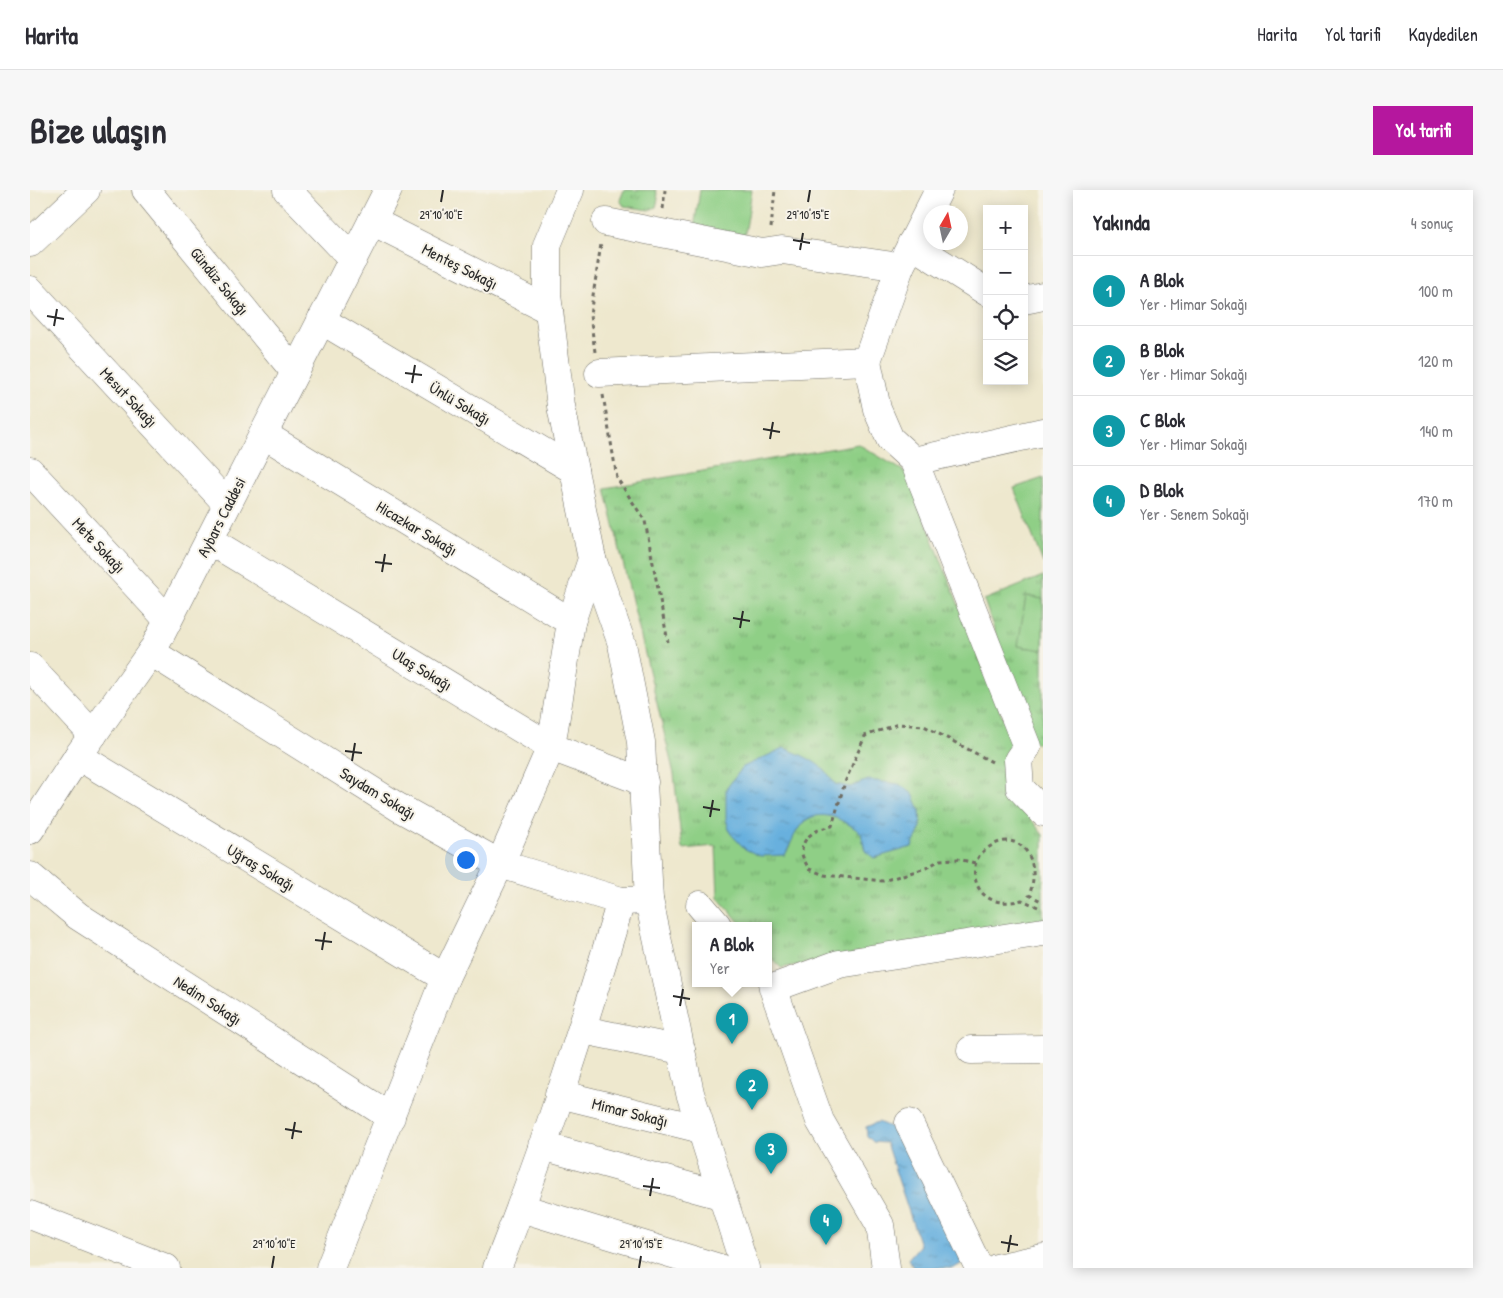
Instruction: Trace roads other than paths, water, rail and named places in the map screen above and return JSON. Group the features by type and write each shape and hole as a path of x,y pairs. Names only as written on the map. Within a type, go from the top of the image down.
{"street":[{"path":"30,243 86,190"},
{"name":"Gündüz Sokağı","path":"146,190 295,372"},
{"path":"287,190 353,259"},
{"name":"Aybars Caddesi","path":"30,830 85,745 150,652 168,620 388,190"},
{"path":"570,190 547,245 549,310 561,406 592,559 622,644 641,742 649,900 680,1050 720,1195 745,1268"},
{"path":"939,190 906,256 867,361 877,408 890,439 914,461 1035,749 1018,760 1018,775 1020,788 1043,812"},
{"name":"Menteş Sokağı","path":"372,221 549,310"},
{"path":"606,222 762,253 772,250 906,256 983,290"},
{"name":"Mesut Sokağı","path":"30,290 227,504"},
{"path":"1028,301 1043,296"},
{"name":"Ünlü Sokağı","path":"321,320 574,470"},
{"path":"599,373 867,361"},
{"path":"914,461 1043,432"},
{"name":"Hicazkar Sokağı","path":"263,434 572,622"},
{"name":"Mete Sokağı","path":"30,471 168,620"},
{"name":"Ulaş Sokağı","path":"209,540 552,747 644,782"},
{"path":"330,1268 445,978 500,864 552,747 572,622 592,559"},
{"name":"Saydam Sokağı","path":"150,652 398,807 500,864 621,901 649,900"},
{"name":"Uğraş Sokağı","path":"30,667 85,745 445,978"},
{"name":"Nedim Sokağı","path":"30,876 78,916 391,1117"},
{"path":"497,1268 521,1208 559,1094 583,1030 621,901"},
{"path":"700,905 714,922"},
{"path":"772,985 839,964 1043,932"},
{"path":"772,987 820,1121 880,1225 886,1268"},
{"path":"583,1030 680,1050"},
{"path":"971,1050 1043,1049"},
{"name":"Mimar Sokağı","path":"559,1094 701,1129"},
{"path":"909,1123 979,1268"},
{"path":"542,1146 720,1195"},
{"path":"521,1208 719,1268"},
{"path":"30,1215 166,1268"},
{"path":"997,1268 1043,1258"}],"water":[{"path":"784,748 820,766 835,784 850,787 868,780 899,784 913,794 920,810 921,827 912,847 874,858 865,851 861,833 843,821 822,815 808,819 800,826 785,855 760,856 745,849 730,833 726,819 726,789 743,767"},
{"path":"878,1122 890,1127 897,1125 964,1262 954,1268 914,1268 908,1259 920,1245 886,1143 873,1142 867,1136 866,1127"}],"place":[{"name":"A Blok","path":"732,1044"},
{"name":"B Blok","path":"752,1110"},
{"name":"C Blok","path":"771,1174"},
{"name":"D Blok","path":"826,1245"}]}
